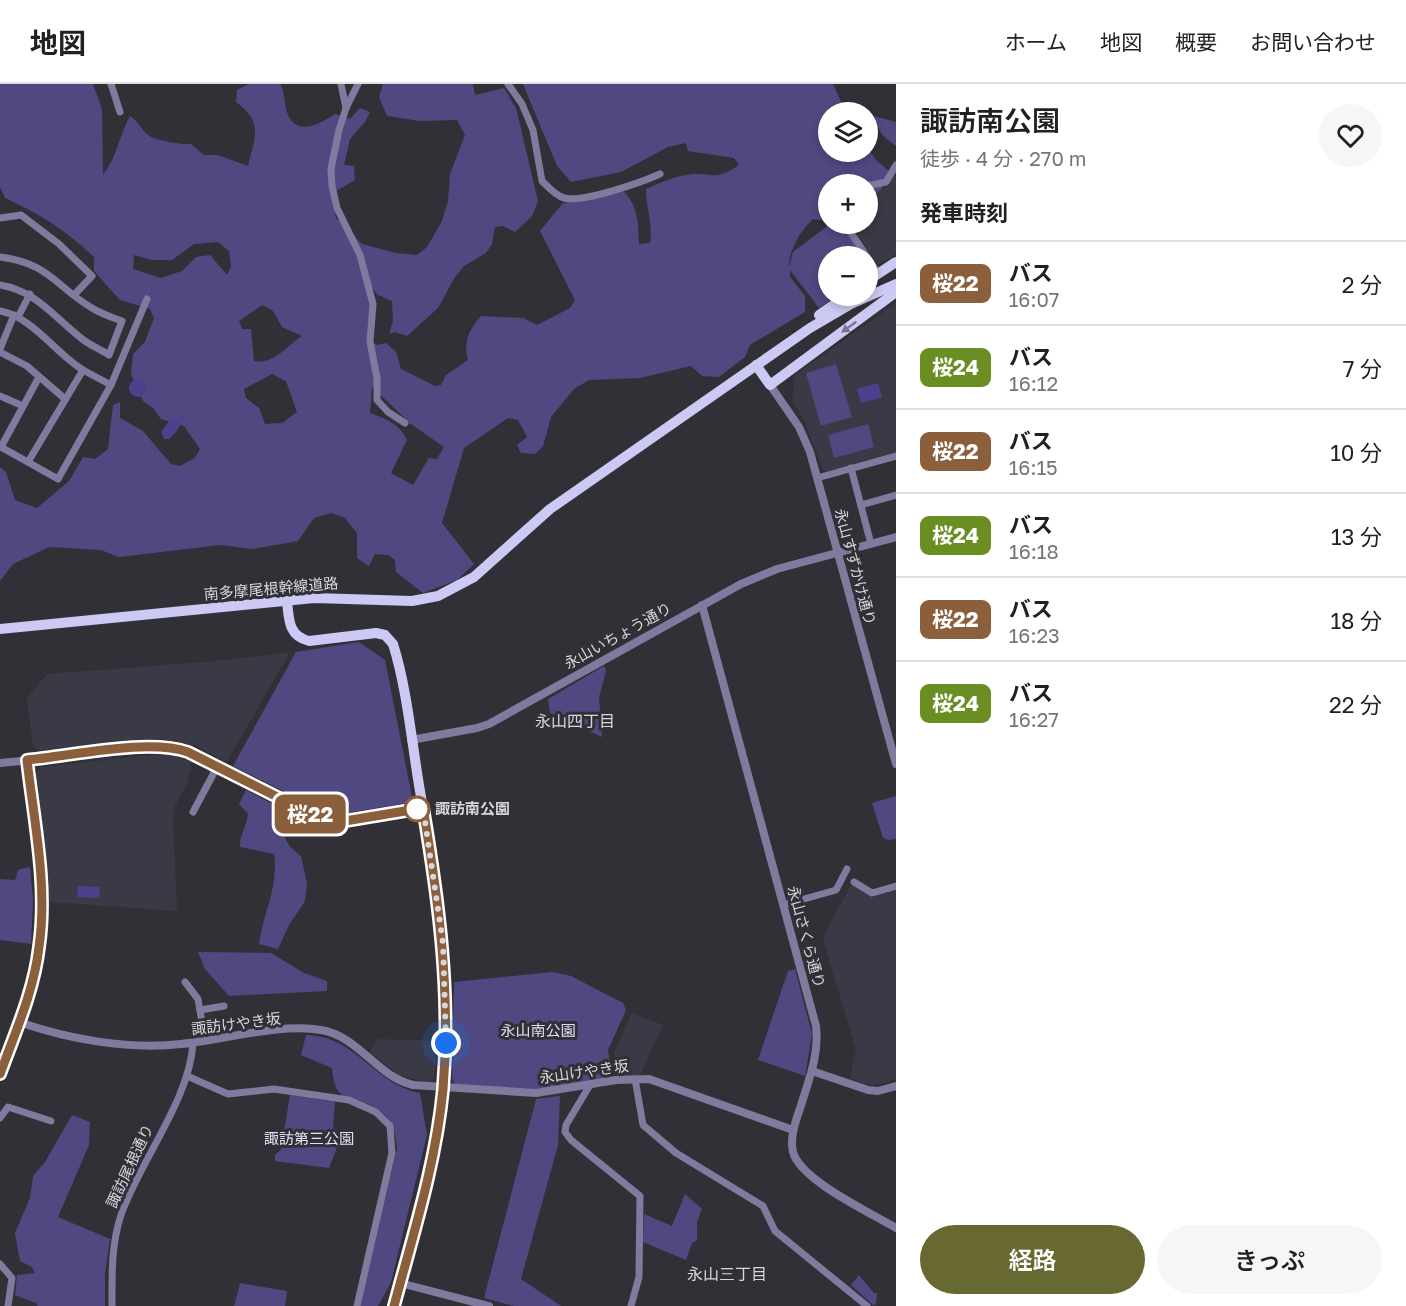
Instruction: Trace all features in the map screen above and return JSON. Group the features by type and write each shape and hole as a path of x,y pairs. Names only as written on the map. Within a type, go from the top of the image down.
{"main road":[{"path":"878,273 896,262"},
{"name":"南多摩尾根幹線道路","path":"0,629 287,601 337,598 412,601 438,596 480,573 544,514 756,365 832,314 896,284"},
{"path":"756,365 770,384 896,292"},
{"name":"南多摩尾根幹線道路","path":"756,365 762,357 832,306"},
{"path":"287,601 290,625 297,637 302,639 309,641 376,633 389,638 396,651 423,808 443,943 446,999 443,1089 432,1157 394,1306"}],"street":[{"path":"111,84 120,112"},
{"path":"341,84 346,108"},
{"path":"358,84 346,108 331,169 334,196 343,222 356,244 374,304 370,342 377,378 377,400 387,412 405,423"},
{"path":"508,84 522,104 533,130 542,181 563,198 577,199 627,187 660,174"},
{"path":"878,184 886,182 896,165"},
{"path":"0,218 21,215 59,244 92,276 74,295"},
{"path":"0,257 25,262 41,269 93,309 136,327"},
{"path":"0,285 30,294 82,339 109,355 122,321"},
{"path":"30,294 16,316 0,351 20,361 65,399"},
{"path":"39,377 23,406 4,433 1,447 58,479 111,385 147,299"},
{"path":"0,311 27,322 62,356 111,385"},
{"path":"28,462 83,369"},
{"name":"永山すずかけ通り","path":"770,384 799,427 810,452 896,764"},
{"path":"0,396 23,406"},
{"path":"817,478 896,456"},
{"path":"851,468 871,544"},
{"path":"861,505 896,495"},
{"name":"永山いちょう通り","path":"411,740 485,725 754,578 896,537"},
{"name":"永山さくら通り","path":"702,605 816,1026 817,1052 793,1130 793,1151 802,1169 896,1228"},
{"path":"0,763 159,746 181,750 321,819 345,821 423,808"},
{"path":"0,1074 37,962 42,915 27,760"},
{"path":"193,812 218,767"},
{"path":"783,905 836,891 847,869"},
{"path":"854,882 872,892 896,886"},
{"path":"186,982 198,999 205,1040"},
{"path":"200,1010 224,1006"},
{"name":"諏訪けやき坂","path":"19,1022 66,1036 159,1046 257,1033 323,1030 354,1044 398,1080 413,1085 443,1089"},
{"name":"諏訪尾根通り","path":"112,1306 113,1254 121,1216 187,1076 193,1043"},
{"path":"812,1071 868,1090 878,1091 896,1086"},
{"path":"187,1076 228,1094 289,1090 349,1100 382,1116 392,1130 392,1152 357,1306"},
{"path":"635,1078 643,1125 676,1153 763,1206 775,1230 867,1306"},
{"name":"永山けやき坂","path":"443,1089 536,1093 635,1078 658,1082 793,1130"},
{"path":"590,1085 566,1125 565,1132 571,1140 640,1196 639,1277 632,1306"},
{"path":"0,1118 8,1107 51,1121"},
{"path":"0,1264 10,1275 13,1284 8,1306"},
{"path":"0,1277 10,1275"},
{"path":"400,1283 489,1306"}],"shaded area":[{"path":"896,173 896,254 878,265 878,246 865,246 857,234 878,234 878,188 884,189"},
{"path":"896,303 896,453 827,472 823,470 805,422 792,400 795,375"},
{"path":"138,379 144,382 147,388 144,394 138,397 132,394 129,388 132,382"},
{"path":"878,383 882,397 861,403 857,389"},
{"path":"185,415 177,431 169,439 164,439 161,432 170,420"},
{"path":"290,652 227,762 196,746 161,739 39,751 33,746 27,698 47,674 216,661"},
{"path":"158,754 172,755 192,762 187,778 189,780 174,808 177,911 49,902 36,773 41,767"},
{"path":"852,884 872,896 896,889 896,1079 878,1085 864,1084 850,1078 856,1050 824,943 825,932"},
{"path":"78,886 100,887 99,898 77,897"},
{"path":"632,1013 663,1025 640,1075 618,1077 614,1053"},
{"path":"378,1039 437,1041 434,1079 429,1083 399,1075 369,1052"}],"green space":[{"path":"0,84 93,84 102,109 103,175 112,161 130,116 151,137 168,142 191,144 204,155 218,155 248,166 254,139 254,124 251,117 236,102 237,90 249,84 280,84 291,120 302,127 315,125 335,114 350,119 360,108 370,112 365,122 350,139 344,165 354,166 355,180 331,194 336,218 362,244 396,253 417,255 427,247 442,221 448,201 450,174 465,135 457,120 420,121 387,116 379,97 383,84 473,84 475,95 504,88 516,108 538,201 532,216 515,232 503,226 495,227 492,244 486,253 464,266 455,277 438,308 407,336 395,332 389,334 393,321 392,301 378,295 372,288 368,341 378,345 386,343 396,352 401,369 435,386 441,385 446,375 468,360 466,348 468,336 481,316 523,318 537,325 570,308 575,300 540,231 563,203 583,201 618,186 630,199 636,212 639,244 650,243 651,229 646,189 681,176 724,174 739,165 734,158 688,151 686,143 668,147 621,172 571,182 557,166 523,84 833,84 841,102 818,102 818,162 878,162 889,171 878,192 878,174 818,174 818,220 813,219 800,235 793,248 789,267 793,252 818,233 849,234 856,246 818,246 818,306 822,306 819,308 790,270 790,277 805,296 805,312 750,345 745,357 719,377 702,376 691,366 640,378 589,380 574,389 551,417 543,446 535,454 521,453 517,445 527,437 518,420 508,418 464,448 442,523 474,564 457,580 423,593 396,572 395,560 388,555 375,554 369,566 357,558 357,533 345,518 331,513 314,518 298,541 253,549 220,545 119,557 101,550 49,547 13,564 0,581 0,467 6,472 15,500 37,508 69,481 83,457 95,459 108,449 113,405 120,402 120,418 143,431 171,464 180,466 195,458 200,449 184,426 161,419 153,408 143,401 131,374 133,354 145,342 154,318 150,309 120,300 94,271 94,257 52,223 5,198 0,187","holes":["218,242 229,251 231,267 227,275 210,255 196,257 182,271 161,278 133,269 134,255 152,260 172,260 194,244","262,305 273,311 282,327 302,336 280,354 268,360 254,361 251,329 242,329 239,321","272,374 286,381 297,412 282,423 265,424 259,408 246,398 244,389","372,387 411,424 444,447 437,459 429,458 413,485 391,473 407,440 392,422 370,413"]},
{"path":"878,117 896,122 896,146 883,136 878,128"},
{"path":"836,364 852,417 821,426 806,373"},
{"path":"868,424 874,447 834,458 828,435"},
{"name":"諏訪南公園","path":"359,642 385,660 412,797 407,803 346,813 324,811 233,766 296,652"},
{"path":"604,666 606,671 599,697 602,737 550,713 548,699"},
{"path":"246,790 288,812 284,836 290,847 301,856 307,883 305,901 289,925 278,949 259,944 273,889 274,854 240,847 248,814 239,804"},
{"path":"896,796 896,839 889,840 883,838 872,803"},
{"path":"30,867 33,900 31,944 0,940 0,879 15,880 18,870"},
{"path":"198,952 271,953 304,973 327,981 327,991 229,996 205,969"},
{"path":"795,969 812,1034 805,1076 758,1060 788,971"},
{"name":"永山南公園","path":"553,972 571,976 623,1003 626,1010 608,1050 612,1079 535,1089 456,1086 452,1079 454,982"},
{"path":"306,1035 324,1037 339,1043 390,1080 420,1093 427,1135 391,1282 378,1306 360,1306 397,1149 394,1129 380,1111 339,1093 334,1083 332,1068 301,1055"},
{"name":"諏訪第三公園","path":"290,1095 335,1102 333,1128 342,1135 329,1168 275,1161 275,1155 281,1150"},
{"path":"560,1096 558,1145 521,1279 561,1306 514,1306 484,1298 536,1099"},
{"path":"72,1115 90,1122 89,1145 58,1217 110,1239 105,1274 105,1306 37,1306 38,1304 15,1295 17,1275 35,1273 32,1267 20,1261 15,1233 30,1198 33,1176 45,1162"},
{"path":"685,1194 702,1209 697,1222 697,1240 692,1243 686,1260 643,1242 644,1214 672,1226"},
{"path":"859,1275 874,1293 877,1293 876,1304 873,1305 851,1285"},
{"path":"240,1283 287,1291 285,1306 234,1306"}],"bus line":[{"name":"桜22","path":"0,1074 31,987 41,931 41,891 27,760 159,746 173,747 188,752 321,819 345,821 423,808 443,943 446,1043 442,1099 432,1157 394,1306"}],"place":[{"name":"諏訪南公園","path":"417,809"}],"district":[{"name":"永山四丁目","path":"575,721"},
{"name":"永山三丁目","path":"727,1274"}],"route":[{"path":"417,809 423,808 443,943 446,1043"}]}
